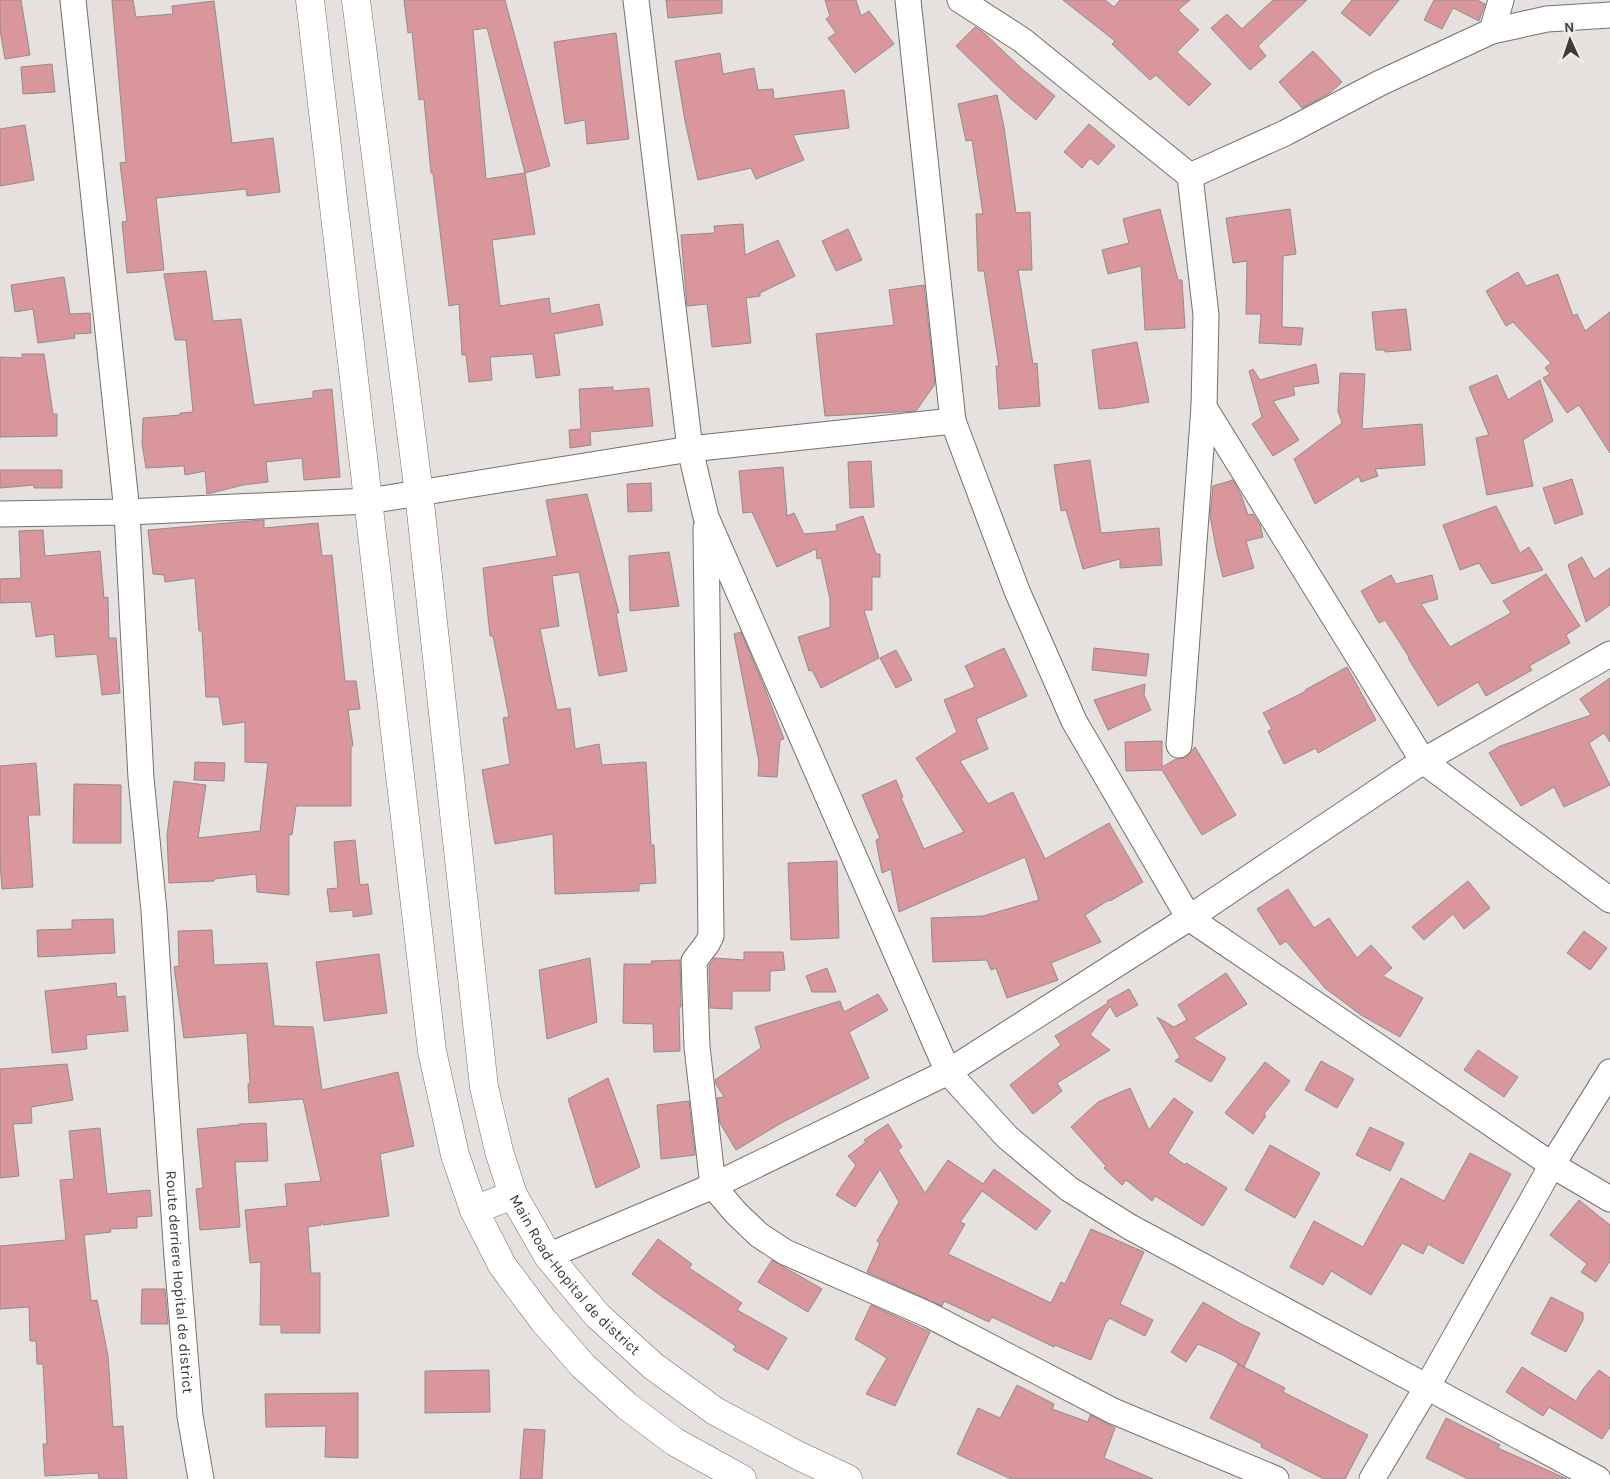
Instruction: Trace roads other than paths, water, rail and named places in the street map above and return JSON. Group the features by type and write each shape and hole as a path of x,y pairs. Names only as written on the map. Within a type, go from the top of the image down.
{"main road":[{"path":"310,0 432,1051 455,1155 474,1210 502,1265 542,1320 583,1366 627,1406 675,1442 742,1479"},
{"name":"Main Road-Hopital de district","path":"356,0 419,494 484,1088 499,1151 513,1195 548,1256 597,1315 653,1366 715,1411 799,1456 848,1479"},
{"path":"474,1210 513,1195"}],"street":[{"name":"Route derriere Hopital de district","path":"73,0 127,512 141,778 154,911 190,1416 200,1479"},
{"path":"636,0 690,448 706,517 948,1072 1007,1137 1069,1189 1130,1227 1598,1479"},
{"path":"908,0 953,421 1017,591 1074,720 1188,918 1552,1165 1610,1199"},
{"path":"960,0 1022,40 1190,176 1206,316 1204,407 1179,745"},
{"path":"1492,31 1501,0"},
{"path":"1190,176 1285,133 1380,84 1492,31 1547,20 1610,15"},
{"path":"1204,407 1423,761 1610,900"},
{"path":"0,514 127,512 369,502 690,448 953,421"},
{"path":"706,517 711,936 694,961 697,1047 713,1186 759,1236 785,1252 929,1315 1113,1411 1276,1479"},
{"path":"548,1256 713,1186 948,1072 1188,918 1423,761 1610,654"},
{"path":"1372,1479 1427,1387 1552,1165 1610,1072"}]}
